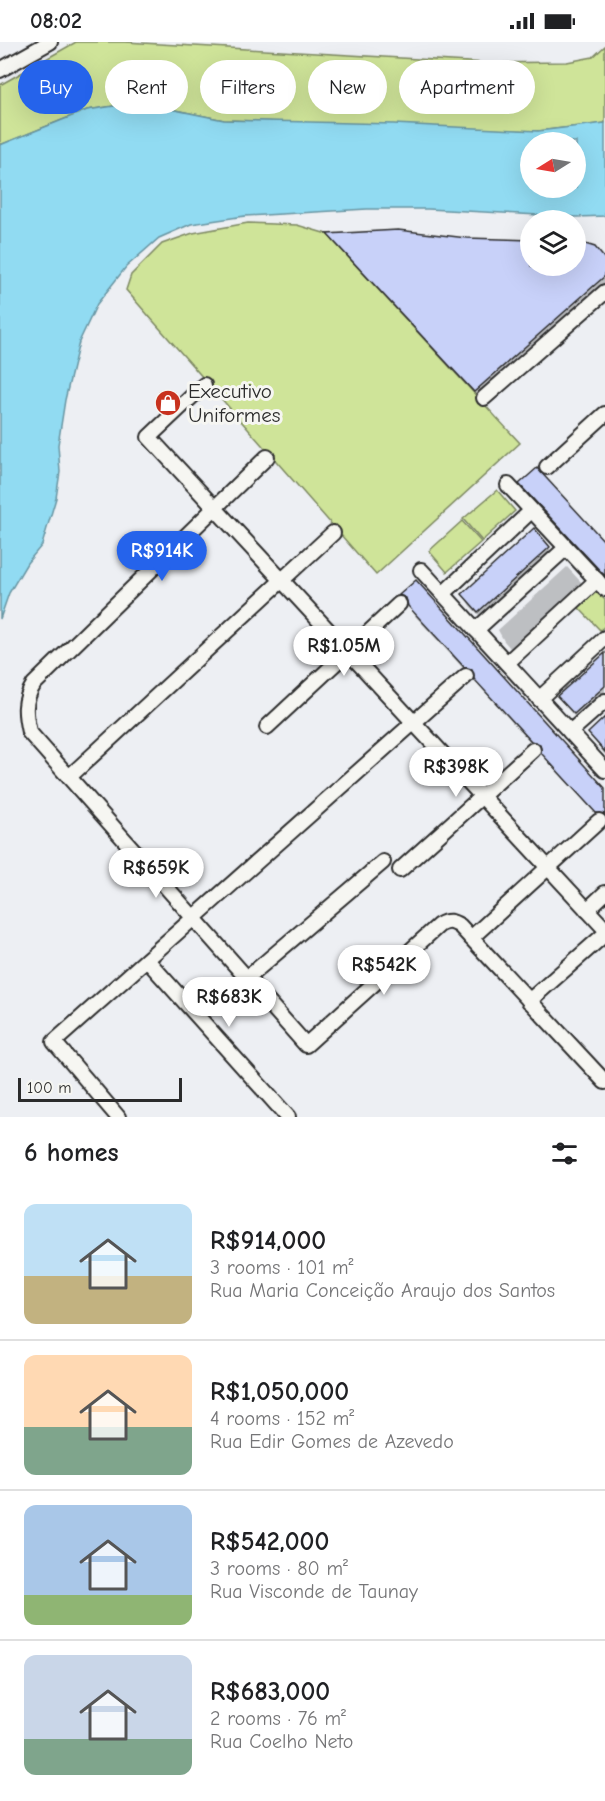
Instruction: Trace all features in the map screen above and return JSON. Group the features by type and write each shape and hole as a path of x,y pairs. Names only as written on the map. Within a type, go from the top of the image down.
{"street":[{"path":"0,70 50,42"},
{"path":"484,398 605,292"},
{"path":"204,385 149,437 605,929"},
{"path":"547,467 605,414"},
{"path":"267,457 34,684 24,704 29,732 306,1045 439,925 452,921 460,926 605,1082"},
{"path":"507,663 601,585 508,485"},
{"path":"443,594 531,511"},
{"path":"69,777 333,533"},
{"path":"476,630 566,548"},
{"path":"421,570 604,767"},
{"path":"267,727 399,604"},
{"path":"539,699 605,638"},
{"path":"118,1117 54,1042 466,676"},
{"path":"570,732 605,701"},
{"path":"400,870 533,750"},
{"path":"471,938 599,821"},
{"path":"247,978 382,862"},
{"path":"587,910 605,893"},
{"path":"529,1001 605,934"},
{"path":"147,960 288,1117"}],"green space":[{"path":"76,42 125,42 434,60 399,60 399,114 535,114 535,62 567,62 593,57 605,46 605,123 538,131 224,120 188,113 188,60 105,60 105,107 93,109 93,60 44,60"},
{"path":"18,75 18,114 77,114 0,145 0,85"},
{"path":"248,223 297,225 327,234 520,443 376,575 126,290 131,275 162,244 193,233"},
{"path":"497,490 515,511 482,541 463,519"},
{"path":"462,521 481,542 447,572 429,551"},
{"path":"596,591 605,600 605,626 600,630 579,608"}],"water":[{"path":"105,107 105,114 188,113 224,120 394,124 538,131 605,123 605,216 586,217 586,210 520,210 520,214 428,209 367,209 245,216 191,224 159,238 126,267 97,304 79,342 65,400 58,445 60,472 56,498 42,545 27,563 9,593 0,619 0,145 77,114 93,114 93,109"}],"building":[{"path":"398,230 467,238 520,240 520,276 586,276 586,244 595,247 605,259 605,276 474,392 327,234"},
{"path":"537,468 605,542 605,576 519,484"},
{"path":"534,528 550,547 478,612 462,594"},
{"path":"416,580 605,788 605,814 596,813 541,753 540,744 531,741 474,679 472,670 464,667 408,606 406,598 399,595"},
{"path":"605,653 605,686 574,714 557,696"},
{"path":"605,717 605,752 588,733"}],"place":[{"name":"Executivo Uniformes","path":"168,403"}]}
